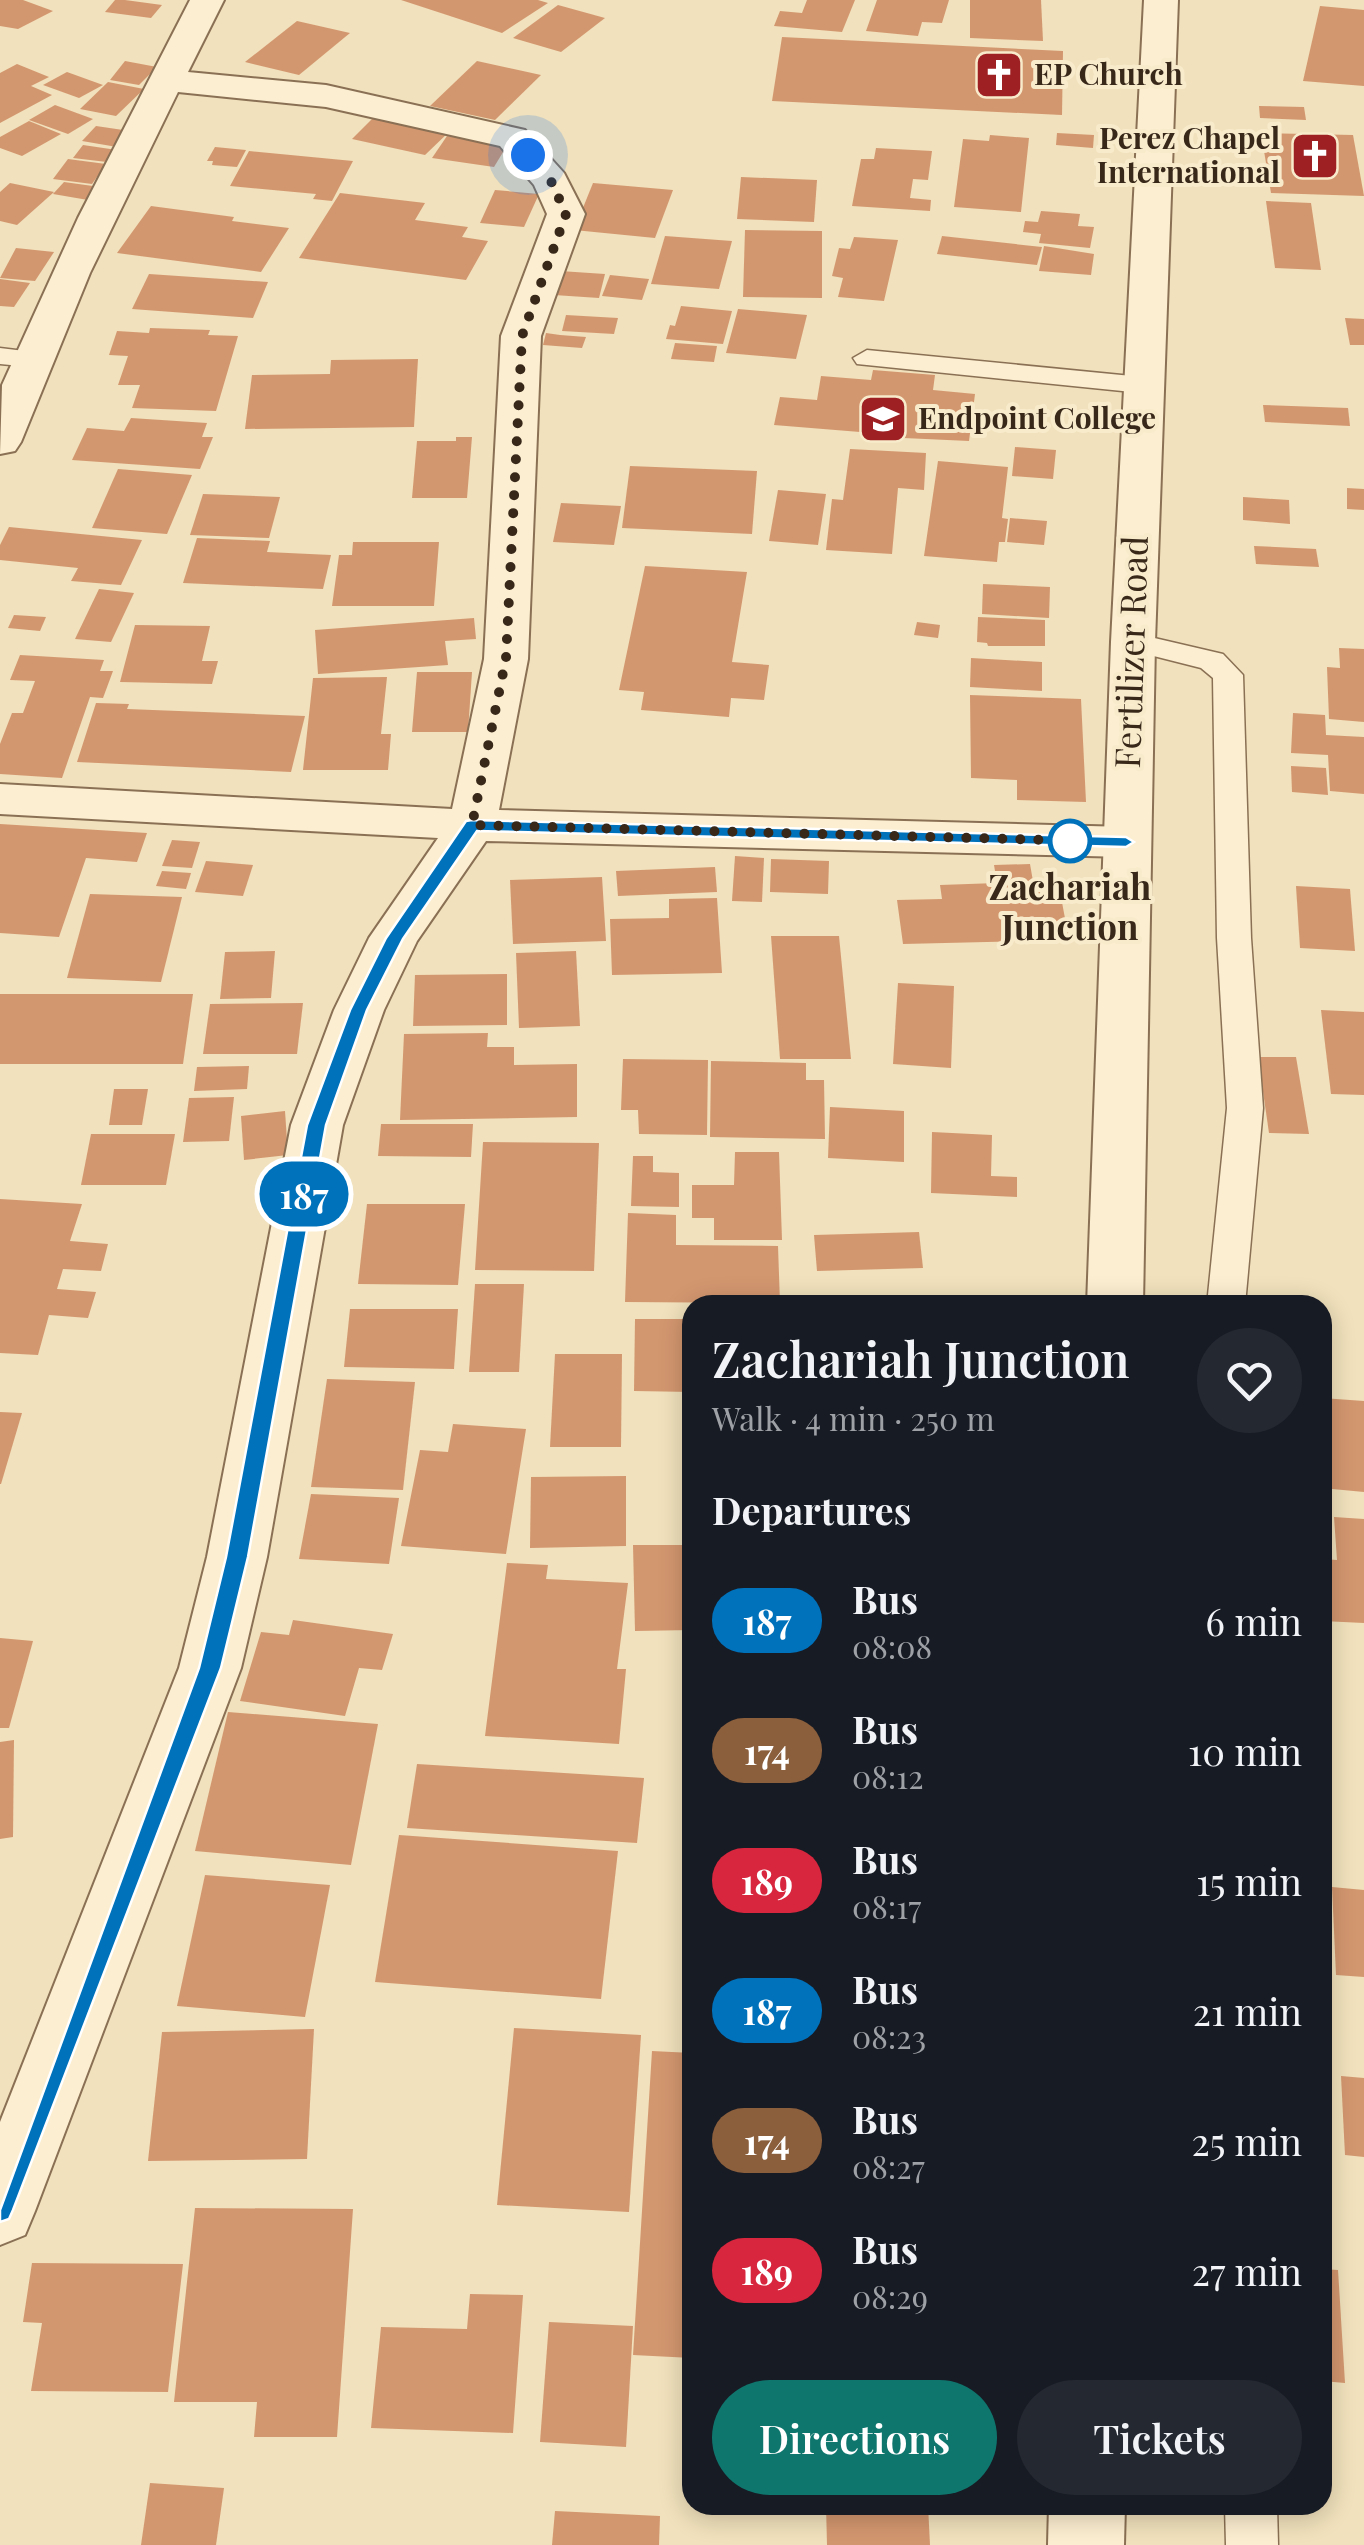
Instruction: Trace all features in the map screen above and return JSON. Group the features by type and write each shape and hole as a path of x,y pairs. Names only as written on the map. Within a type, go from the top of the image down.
{"street":[{"path":"0,442 15,358 207,0"},
{"name":"Fertilizer Road","path":"1115,1295 1142,385 1162,0"},
{"path":"0,2210 210,1668 237,1557 317,1125 358,1010 394,938 472,825 506,658 522,336 566,214 551,181 512,138 326,96 166,80"},
{"path":"0,799 472,825 1126,842"},
{"path":"1086,2545 1087,2515"}],"lane":[{"path":"867,358 1142,385"},
{"path":"1133,642 1212,662 1228,676 1234,938 1245,1108 1227,1295"},
{"path":"1251,2515 1252,2545"}],"building":[{"path":"0,0 23,0 53,11 18,29 0,26"},
{"path":"115,0 162,5 151,18 105,12"},
{"path":"401,0 538,0 548,3 502,33"},
{"path":"807,0 855,0 842,32 774,26 780,11 802,13"},
{"path":"877,0 949,0 942,23 922,22 918,36 866,31"},
{"path":"970,0 1041,0 1043,41 970,38"},
{"path":"558,5 605,18 561,52 513,38"},
{"path":"1320,6 1364,10 1364,86 1303,81"},
{"path":"297,21 350,33 299,75 245,62"},
{"path":"782,37 1063,51 1062,115 772,101"},
{"path":"125,61 157,67 139,85 110,80"},
{"path":"477,61 541,75 495,120 430,106"},
{"path":"17,64 49,77 31,86 52,95 0,123 0,73"},
{"path":"67,72 103,85 79,98 43,85"},
{"path":"108,82 144,89 116,116 80,109"},
{"path":"55,105 93,119 68,134 29,120"},
{"path":"1259,106 1304,107 1306,120 1260,118"},
{"path":"377,114 451,130 425,155 352,139"},
{"path":"29,121 61,134 22,156 0,148 0,137"},
{"path":"96,126 130,131 117,147 82,141"},
{"path":"1057,133 1094,135 1093,148 1056,145"},
{"path":"1261,133 1353,135 1364,196 1271,193"},
{"path":"990,135 1029,138 1021,212 954,207 963,139 989,141"},
{"path":"447,136 508,144 494,167 432,158"},
{"path":"83,145 117,150 107,162 73,158"},
{"path":"215,147 246,150 237,167 212,165 213,161 207,161"},
{"path":"876,148 932,151 928,180 913,179 910,198 931,200 930,211 852,206 861,159 874,159"},
{"path":"249,151 353,161 332,201 313,199 316,194 230,186"},
{"path":"68,159 106,164 92,184 53,179"},
{"path":"741,177 817,180 814,222 737,219"},
{"path":"64,182 100,187 88,200 53,194"},
{"path":"10,183 54,192 17,225 0,221 0,192"},
{"path":"593,183 673,190 655,238 574,230"},
{"path":"495,190 539,194 524,227 480,223"},
{"path":"340,193 425,203 415,220 468,227 462,237 488,241 466,280 299,258"},
{"path":"1266,201 1311,203 1321,270 1275,268"},
{"path":"151,206 289,228 261,272 117,253"},
{"path":"1041,211 1080,214 1078,226 1094,227 1090,248 1039,243 1041,234 1023,232 1025,221 1038,222"},
{"path":"745,230 822,231 822,298 743,297"},
{"path":"665,236 732,241 719,289 651,284"},
{"path":"942,236 1042,247 1037,265 937,254"},
{"path":"854,237 898,240 884,301 838,297 843,278 832,276 839,248 850,249"},
{"path":"1044,246 1094,254 1091,275 1039,271"},
{"path":"16,248 54,252 35,281 0,278"},
{"path":"560,271 605,274 599,298 554,295"},
{"path":"149,274 268,282 253,318 132,309"},
{"path":"610,275 649,279 642,300 602,296"},
{"path":"0,279 30,283 14,307 0,306"},
{"path":"681,306 732,311 723,344 666,339"},
{"path":"738,309 807,315 796,359 726,353"},
{"path":"566,315 618,318 614,334 562,331"},
{"path":"1345,318 1364,319 1364,345 1350,345"},
{"path":"150,328 210,330 208,335 238,336 216,411 132,408 140,385 118,385 128,356 109,355 117,331 149,333"},
{"path":"546,333 586,337 582,348 543,345"},
{"path":"675,343 717,346 714,362 671,359"},
{"path":"418,359 414,427 245,429 252,375 330,374 331,360"},
{"path":"873,370 935,375 933,390 975,394 969,441 860,436 860,432 774,425 780,397 817,400 821,376 871,380"},
{"path":"1263,405 1348,408 1350,426 1265,422"},
{"path":"131,418 207,423 202,437 213,437 200,469 72,460 87,428 124,431"},
{"path":"456,437 472,437 467,498 412,498 417,441 456,441"},
{"path":"1015,447 1056,450 1053,479 1012,476"},
{"path":"850,449 926,453 924,490 898,488 892,554 826,550 832,499 843,500"},
{"path":"938,461 1008,467 1002,518 1008,519 1005,542 999,542 997,562 924,556"},
{"path":"630,466 757,471 752,534 622,528"},
{"path":"118,469 192,475 167,534 92,528"},
{"path":"1347,488 1364,489 1364,510 1347,509"},
{"path":"778,490 826,494 818,545 769,541"},
{"path":"203,494 280,497 269,538 190,535"},
{"path":"1243,497 1289,500 1290,524 1243,520"},
{"path":"561,503 621,506 614,545 553,542"},
{"path":"1010,518 1047,521 1044,545 1007,542"},
{"path":"9,527 142,540 121,585 71,581 78,568 0,560 0,545"},
{"path":"197,538 270,541 267,552 331,555 323,589 183,583"},
{"path":"353,542 439,542 434,606 332,606 339,555 352,555"},
{"path":"1254,546 1316,549 1319,567 1256,564"},
{"path":"645,566 747,572 732,662 769,665 764,700 731,698 729,717 641,710 644,692 619,690"},
{"path":"983,584 1050,587 1049,618 982,614"},
{"path":"99,589 134,593 111,642 75,639"},
{"path":"14,615 46,617 40,631 8,628"},
{"path":"978,617 1045,620 1045,646 988,646 977,642"},
{"path":"474,618 476,639 445,641 448,665 318,674 315,630"},
{"path":"917,622 940,625 938,638 914,635"},
{"path":"135,625 210,626 202,661 218,661 212,684 120,682"},
{"path":"1339,648 1364,649 1364,722 1329,719 1327,667 1340,668"},
{"path":"20,655 104,660 100,671 113,671 103,698 90,697 62,778 0,774 0,744 12,713 23,713 35,681 10,680"},
{"path":"971,658 1042,662 1042,691 970,687"},
{"path":"417,672 472,672 468,732 412,732"},
{"path":"387,677 381,734 391,734 388,770 303,770 313,678"},
{"path":"970,695 1081,699 1086,802 1017,800 1017,780 971,778"},
{"path":"96,703 129,704 127,709 305,716 291,772 77,762"},
{"path":"1293,713 1325,715 1326,735 1364,737 1364,794 1330,791 1328,755 1291,753"},
{"path":"1291,766 1326,768 1328,795 1292,792"},
{"path":"0,824 147,833 137,862 86,858 59,937 0,933"},
{"path":"172,840 200,842 192,868 162,866"},
{"path":"735,856 764,858 762,902 732,901"},
{"path":"771,859 829,861 828,894 770,892"},
{"path":"206,861 253,865 243,896 195,892"},
{"path":"1030,864 1034,887 1059,886 1069,940 903,944 897,900 942,899 940,885 997,883 994,865"},
{"path":"715,867 717,892 618,896 616,871"},
{"path":"162,871 191,873 186,889 156,886"},
{"path":"602,877 606,941 513,944 510,880"},
{"path":"1296,886 1350,889 1355,951 1300,948"},
{"path":"90,894 182,897 161,982 67,978"},
{"path":"717,898 722,973 612,975 610,919 669,918 669,899"},
{"path":"771,936 839,936 851,1059 780,1059"},
{"path":"275,951 271,998 220,999 225,952"},
{"path":"576,951 580,1026 519,1028 516,953"},
{"path":"507,974 507,1025 413,1026 415,975"},
{"path":"898,983 954,986 951,1068 893,1064"},
{"path":"0,994 193,994 183,1064 0,1064"},
{"path":"303,1003 297,1054 203,1054 210,1004"},
{"path":"1321,1010 1364,1012 1364,1095 1331,1094"},
{"path":"488,1033 487,1047 514,1047 514,1065 577,1064 577,1117 400,1120 404,1034"},
{"path":"1258,1057 1296,1057 1309,1134 1269,1133"},
{"path":"623,1059 708,1060 707,1135 639,1134 638,1110 621,1110"},
{"path":"711,1061 806,1063 806,1080 824,1080 825,1139 710,1137"},
{"path":"249,1066 247,1089 194,1091 197,1067"},
{"path":"114,1089 148,1089 142,1125 109,1125"},
{"path":"234,1097 229,1141 183,1142 189,1098"},
{"path":"830,1107 904,1111 904,1162 828,1158"},
{"path":"285,1111 288,1155 244,1160 241,1116"},
{"path":"381,1124 473,1124 471,1157 378,1156"},
{"path":"932,1132 992,1135 991,1176 1017,1177 1017,1197 931,1193"},
{"path":"91,1134 175,1134 166,1185 81,1185"},
{"path":"483,1142 599,1143 594,1271 475,1270"},
{"path":"735,1152 779,1152 782,1240 714,1240 714,1218 692,1218 692,1185 734,1185"},
{"path":"633,1156 653,1156 653,1172 679,1173 679,1207 631,1206"},
{"path":"0,1199 82,1204 70,1241 108,1244 101,1271 63,1269 57,1289 96,1292 88,1318 49,1315 38,1355 0,1353"},
{"path":"367,1204 465,1204 458,1285 358,1284"},
{"path":"628,1213 676,1215 676,1245 778,1246 780,1295 682,1295 682,1302 625,1302"},
{"path":"919,1232 923,1268 817,1271 814,1235"},
{"path":"475,1284 524,1284 519,1372 469,1372"},
{"path":"350,1309 458,1309 454,1369 344,1367"},
{"path":"635,1319 682,1319 682,1392 634,1391"},
{"path":"555,1354 622,1354 621,1447 550,1447"},
{"path":"327,1379 415,1382 403,1490 311,1487"},
{"path":"1332,1399 1364,1401 1364,1492 1332,1489"},
{"path":"0,1412 22,1413 1,1484 0,1484"},
{"path":"453,1424 526,1429 506,1554 401,1546 420,1450 448,1452"},
{"path":"626,1476 626,1546 530,1548 531,1477"},
{"path":"311,1494 399,1498 389,1564 299,1559"},
{"path":"1334,1517 1364,1519 1364,1623 1332,1621 1332,1560 1337,1560"},
{"path":"633,1545 682,1545 682,1630 635,1631"},
{"path":"507,1563 548,1565 546,1579 628,1583 617,1669 626,1669 619,1744 485,1736"},
{"path":"293,1620 393,1634 382,1670 359,1668 345,1716 240,1701 261,1632 289,1635"},
{"path":"0,1638 33,1641 9,1728 0,1728"},
{"path":"228,1712 378,1724 351,1865 195,1851"},
{"path":"14,1740 13,1837 0,1839 0,1742"},
{"path":"417,1764 644,1778 637,1843 407,1828"},
{"path":"399,1835 618,1851 601,1999 375,1982"},
{"path":"205,1875 330,1885 305,2017 177,2006"},
{"path":"1332,1887 1364,1890 1364,1977 1336,1975"},
{"path":"514,2028 641,2035 629,2212 497,2205"},
{"path":"314,2029 307,2159 148,2161 162,2032"},
{"path":"652,2051 682,2052 682,2357 633,2355"},
{"path":"1341,2076 1364,2078 1364,2157 1345,2155"},
{"path":"195,2208 353,2209 337,2437 254,2437 257,2402 174,2402"},
{"path":"32,2263 183,2264 168,2392 31,2391 42,2323 23,2322"},
{"path":"1332,2270 1338,2270 1345,2383 1332,2382"},
{"path":"470,2294 523,2295 513,2433 371,2428 381,2327 467,2329"},
{"path":"549,2322 633,2326 626,2447 540,2442"},
{"path":"150,2483 224,2488 216,2545 141,2545"},
{"path":"555,2511 660,2516 659,2545 552,2545"},
{"path":"826,2515 928,2515 930,2545 827,2545"}],"bus line":[{"name":"187","path":"0,2210 210,1668 237,1557 317,1125 358,1010 394,938 472,825 1126,842"}],"place":[{"name":"EP Church","path":"999,75"},
{"name":"Perez Chapel International","path":"1315,156"},
{"name":"Endpoint College","path":"883,419"},
{"name":"Zachariah Junction","path":"1070,841"}],"route":[{"path":"528,155 551,181 566,214 522,336 506,658 472,825 1088,841 1070,841"}]}
